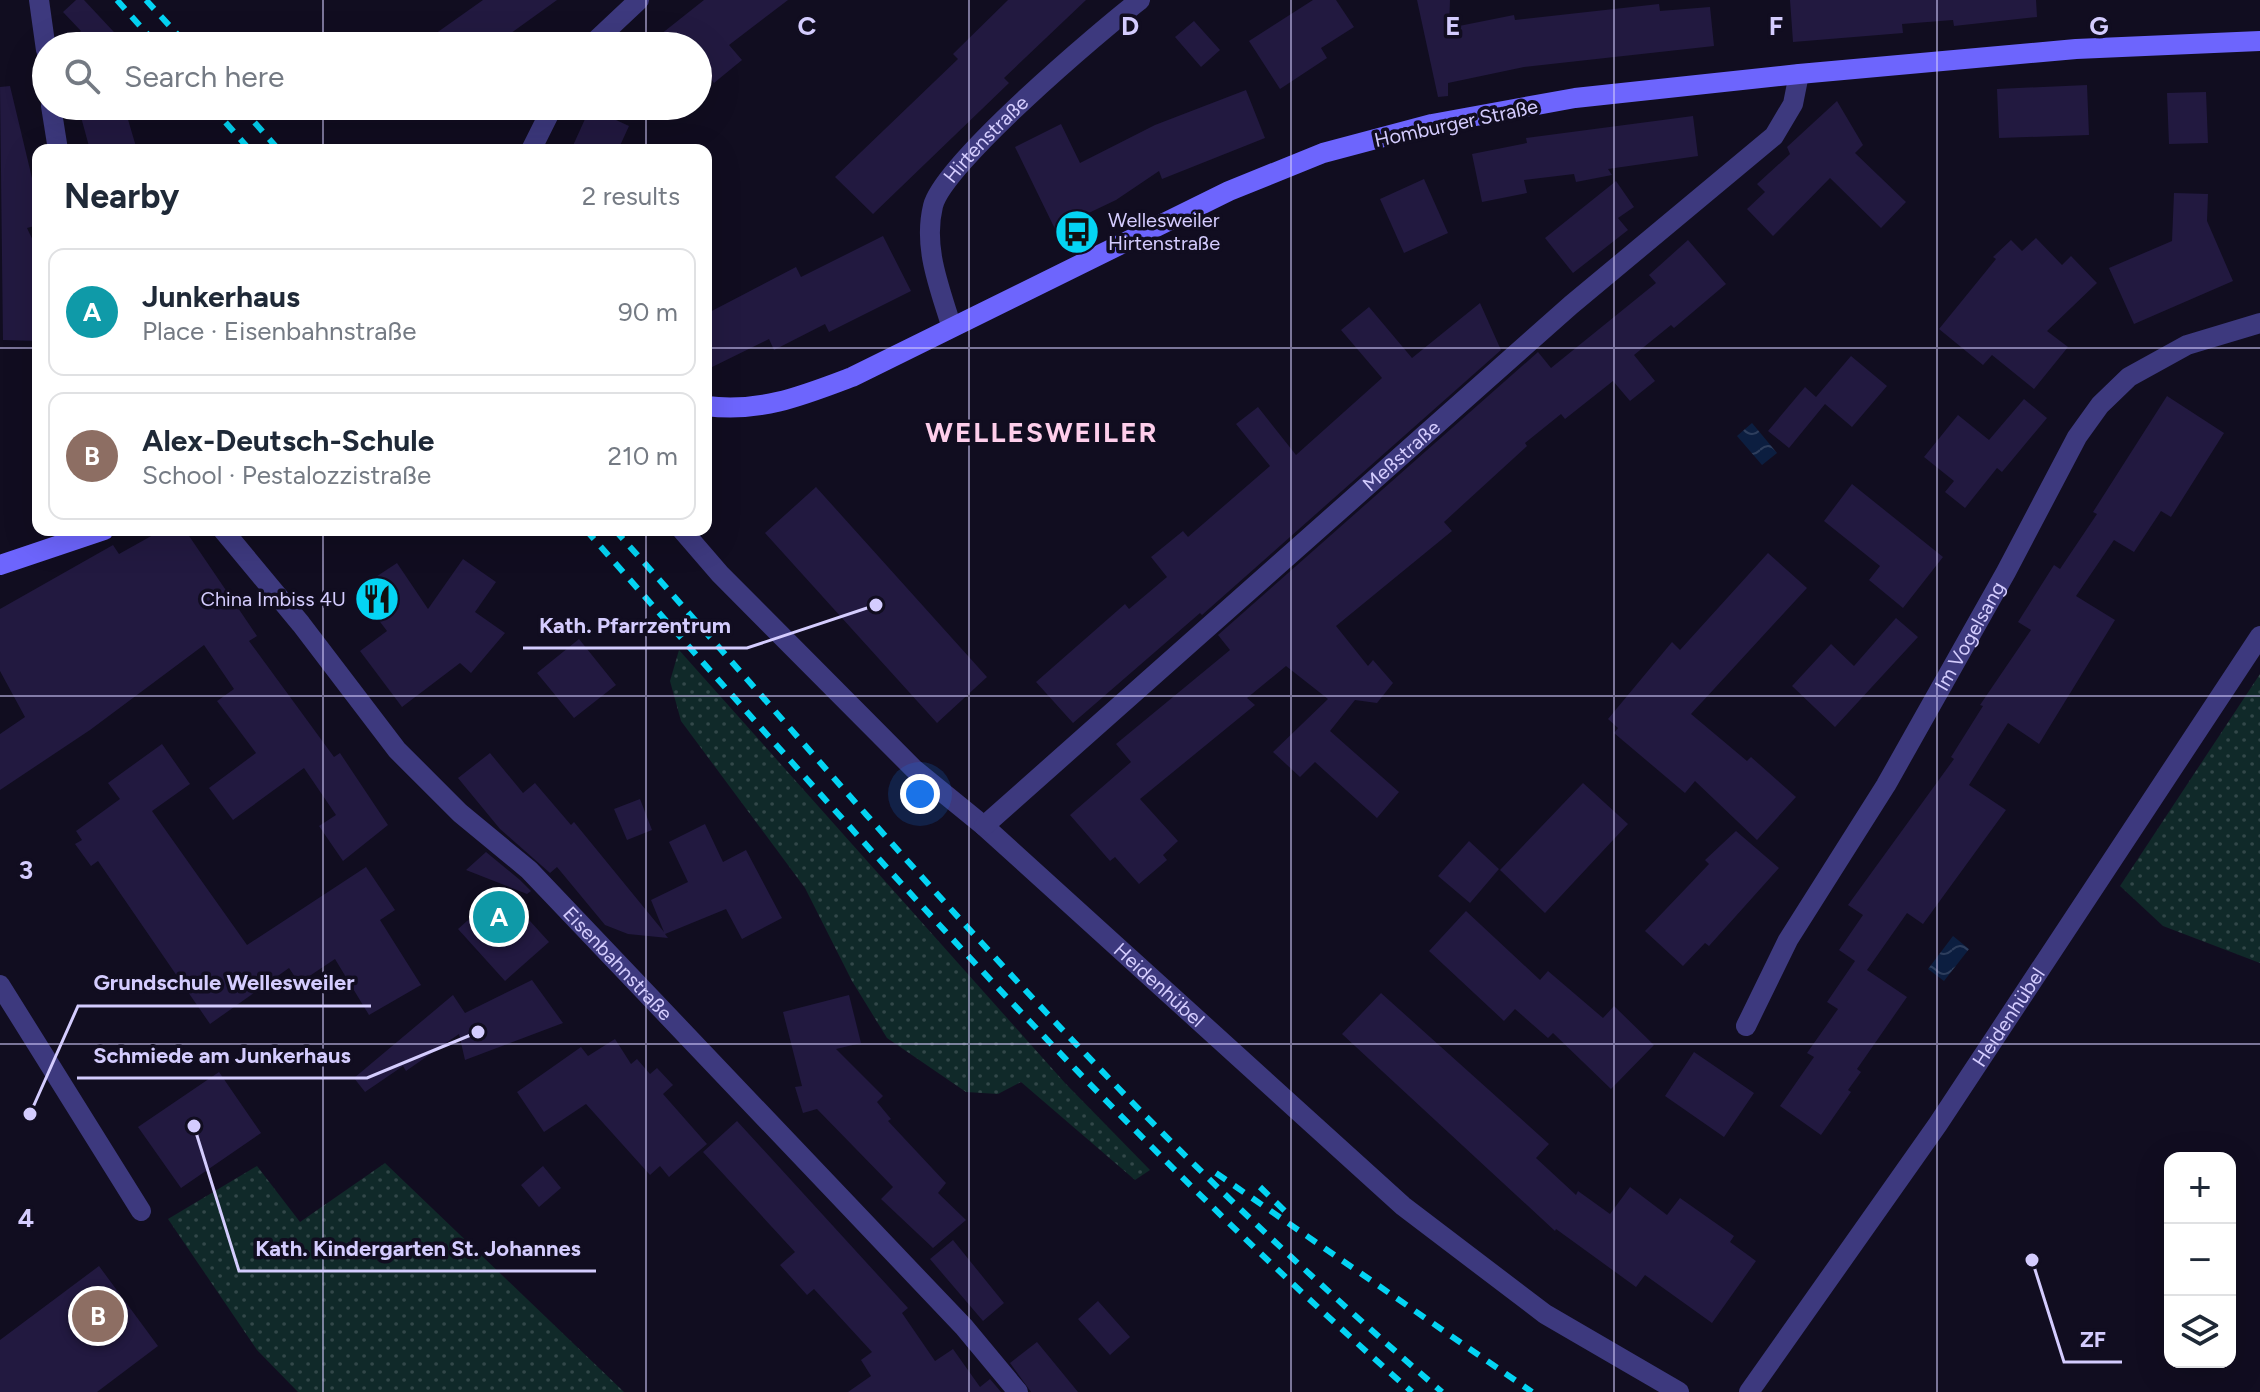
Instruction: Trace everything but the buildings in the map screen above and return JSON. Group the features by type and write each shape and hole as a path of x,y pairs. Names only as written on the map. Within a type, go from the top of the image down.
{"main road":[{"name":"Homburger Straße","path":"712,406 751,409 790,401 852,377 951,325 1229,191 1323,153 1432,124 1575,98 1799,74 2076,49 2260,41"},
{"path":"0,565 86,536"}],"street":[{"path":"39,0 43,32"},
{"path":"605,32 639,0"},
{"name":"Hirtenstraße","path":"951,325 934,273 929,234 933,203 951,173 1079,50 1140,0"},
{"name":"Meßstraße","path":"984,826 1571,305 1774,136 1793,104 1799,74"},
{"path":"53,120 57,144"},
{"path":"534,144 546,120"},
{"name":"Im Vogelsang","path":"1746,1026 1788,940 1886,785 2006,572 2077,437 2100,405 2129,377 2187,345 2260,323"},
{"name":"Eisenbahnstraße","path":"228,536 301,624 397,750 460,813 529,870 964,1327 1018,1392"},
{"name":"Heidenhübel","path":"687,536 720,574 914,769 984,826 1403,1206 1545,1314 1679,1392"},
{"name":"Heidenhübel","path":"1749,1392 1938,1124 2260,636"},
{"path":"0,985 141,1211"}],"green space":[{"path":"679,650 1065,1083 1150,1170 1135,1180 1021,1082 998,1094 966,1092 887,1038 852,981 805,888 681,721 670,681"},
{"path":"2260,674 2260,963 2163,926 2120,886"},
{"path":"385,1163 624,1392 298,1392 257,1350 168,1219 257,1166 300,1222"}],"water":[{"path":"1752,423 1777,453 1762,465 1737,436"},
{"path":"1953,936 1969,949 1944,981 1928,969"}],"railway":[{"path":"117,0 146,32"},
{"path":"146,0 175,32"},
{"path":"223,120 245,144"},
{"path":"252,120 274,144"},
{"path":"591,536 884,865 1088,1083 1301,1292 1412,1392"},
{"path":"620,536 915,869 1100,1069 1267,1234 1442,1392"},
{"path":"1216,1173 1532,1392"},
{"path":"1260,1187 1289,1215"}],"place":[{"name":"Wellesweiler Hirtenstraße","path":"1077,232"},
{"name":"China Imbiss 4U","path":"377,599"},
{"name":"Kath. Pfarrzentrum","path":"876,605"},
{"name":"Junkerhaus","path":"499,917"},
{"name":"Schmiede am Junkerhaus","path":"478,1032"},
{"name":"Grundschule Wellesweiler","path":"30,1114"},
{"name":"Kath. Kindergarten St. Johannes","path":"194,1126"},
{"name":"ZF","path":"2032,1260"},
{"name":"Alex-Deutsch-Schule","path":"98,1316"}],"district":[{"name":"WELLESWEILER","path":"1042,432"}]}
